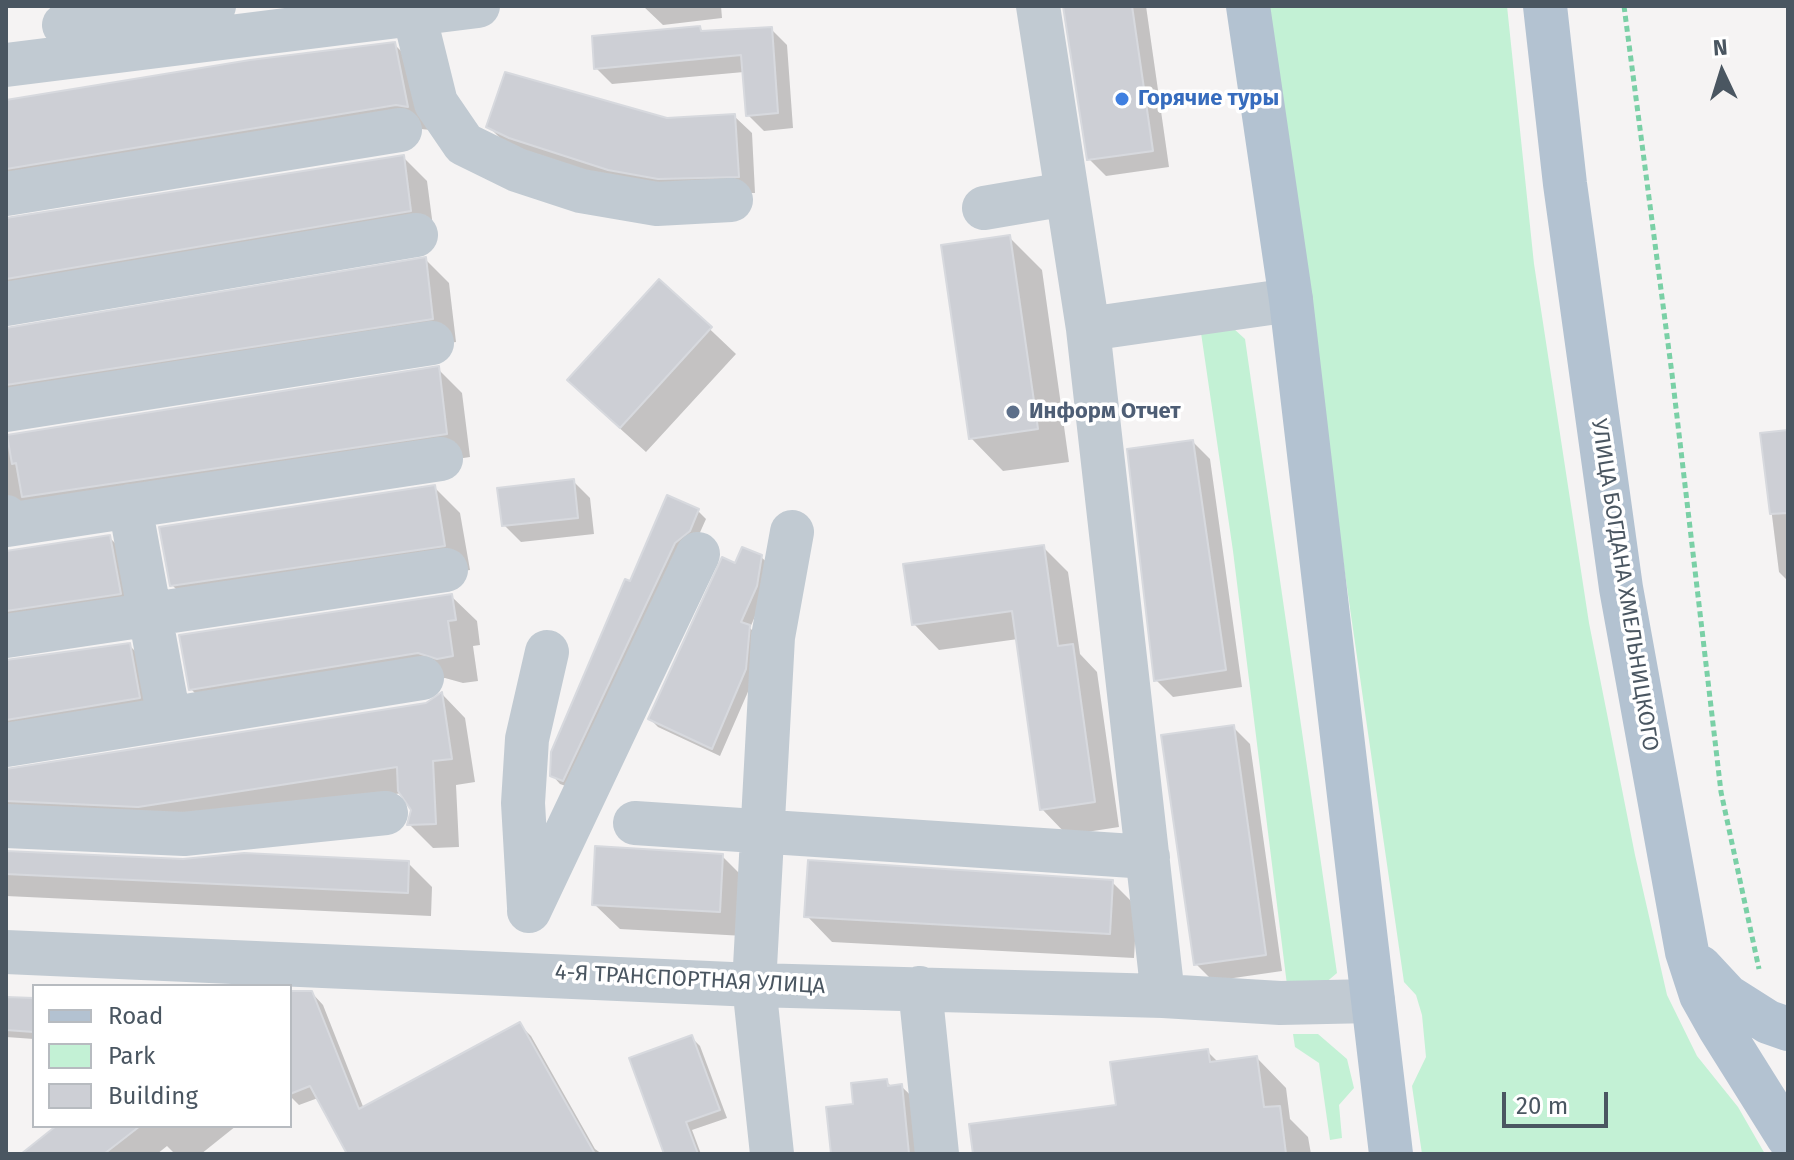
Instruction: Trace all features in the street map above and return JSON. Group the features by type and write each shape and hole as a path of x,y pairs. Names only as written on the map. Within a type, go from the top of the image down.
{"main road":[{"path":"1248,6 1291,300 1391,1154"},
{"name":"УЛИЦА БОГДАНА ХМЕЛЬНИЦКОГО","path":"1545,6 1565,184 1621,588 1687,952 1701,995 1788,1137"},
{"path":"1687,952 1727,996 1768,1022 1788,1029"}],"street":[{"path":"6,65 65,29 214,6"},
{"path":"65,29 478,6"},
{"path":"1038,6 1088,329 1163,996"},
{"path":"412,10 436,103 464,144 517,170 581,191 657,204 731,200"},
{"path":"6,194 400,130"},
{"path":"984,208 1066,194"},
{"path":"6,304 416,235"},
{"path":"1088,329 1291,300"},
{"path":"6,410 432,343"},
{"path":"6,522 441,459"},
{"path":"130,506 169,718"},
{"path":"772,1154 754,985 773,637 792,532"},
{"path":"529,911 698,554"},
{"path":"6,636 446,570"},
{"path":"520,972 529,911 523,803 527,739 547,652"},
{"path":"6,745 422,678"},
{"path":"6,826 184,834 386,813"},
{"path":"635,823 1148,857"},
{"name":"4-Я ТРАНСПОРТНАЯ УЛИЦА","path":"6,952 520,972 754,985 1163,996 1280,1003 1373,1001"},
{"path":"920,988 937,1154"}],"path":[{"path":"1624,6 1672,374 1721,792 1754,956 1763,982"}],"green space":[{"path":"1263,6 1507,6 1534,264 1589,623 1635,855 1667,995 1697,1056 1738,1107 1765,1154 1422,1154 1412,1086 1426,1057 1422,1015 1416,995 1404,982"},
{"path":"1200,326 1233,328 1245,339 1337,973 1317,990 1287,985 1233,551"},
{"path":"1293,1034 1318,1034 1347,1059 1354,1088 1339,1105 1342,1138 1330,1140 1319,1063 1295,1047"}],"building":[{"path":"1063,6 1132,6 1153,151 1087,160"},
{"path":"700,26 701,31 772,27 778,113 746,116 741,55 594,69 592,36"},
{"path":"395,42 408,107 396,105 6,169 6,100 250,60"},
{"path":"505,72 667,118 735,114 739,177 658,179 608,170 509,138 486,127"},
{"path":"404,155 411,211 6,279 6,218"},
{"path":"1010,235 1038,429 969,439 941,245"},
{"path":"426,257 433,319 6,385 6,328"},
{"path":"659,279 712,327 620,428 567,380"},
{"path":"439,366 447,434 22,497 16,463 12,464 7,435"},
{"path":"1788,430 1788,513 1770,514 1760,433"},
{"path":"1193,440 1226,670 1154,681 1127,449"},
{"path":"574,479 578,518 502,526 497,488"},
{"path":"435,485 445,546 170,586 159,527"},
{"path":"667,495 699,509 690,531 675,543 563,781 550,776 551,752 625,579 630,581"},
{"path":"110,535 121,594 6,611 6,551"},
{"path":"1044,545 1058,646 1073,644 1095,802 1040,810 1012,611 912,625 903,564"},
{"path":"742,547 762,555 757,586 741,622 750,625 746,669 712,749 648,719 722,557 735,563"},
{"path":"452,594 456,620 448,621 453,656 437,659 418,653 189,690 179,635"},
{"path":"130,643 140,698 6,720 6,660"},
{"path":"442,692 452,759 433,761 436,824 407,825 411,810 398,791 397,767 138,807 6,801 6,769 426,703"},
{"path":"1234,725 1266,955 1194,965 1161,735"},
{"path":"595,846 723,854 720,912 592,905"},
{"path":"6,851 183,859 244,853 409,861 408,893 6,874"},
{"path":"808,860 1113,880 1110,934 804,917"},
{"path":"292,991 312,991 359,1109 520,1022 595,1154 347,1154 310,1086 292,1093"},
{"path":"6,997 32,998 32,1032 6,1030"},
{"path":"692,1035 720,1110 686,1122 698,1154 664,1154 629,1058"},
{"path":"1208,1049 1210,1062 1257,1056 1264,1107 1280,1106 1286,1154 973,1154 969,1124 1116,1105 1110,1062"},
{"path":"887,1079 888,1086 902,1084 909,1154 831,1154 826,1107 853,1104 851,1083"},
{"path":"54,1128 137,1128 104,1154 21,1154"}],"place":[{"name":"Горячие туры","path":"1122,99"},
{"name":"Информ Отчет","path":"1013,412"}]}
